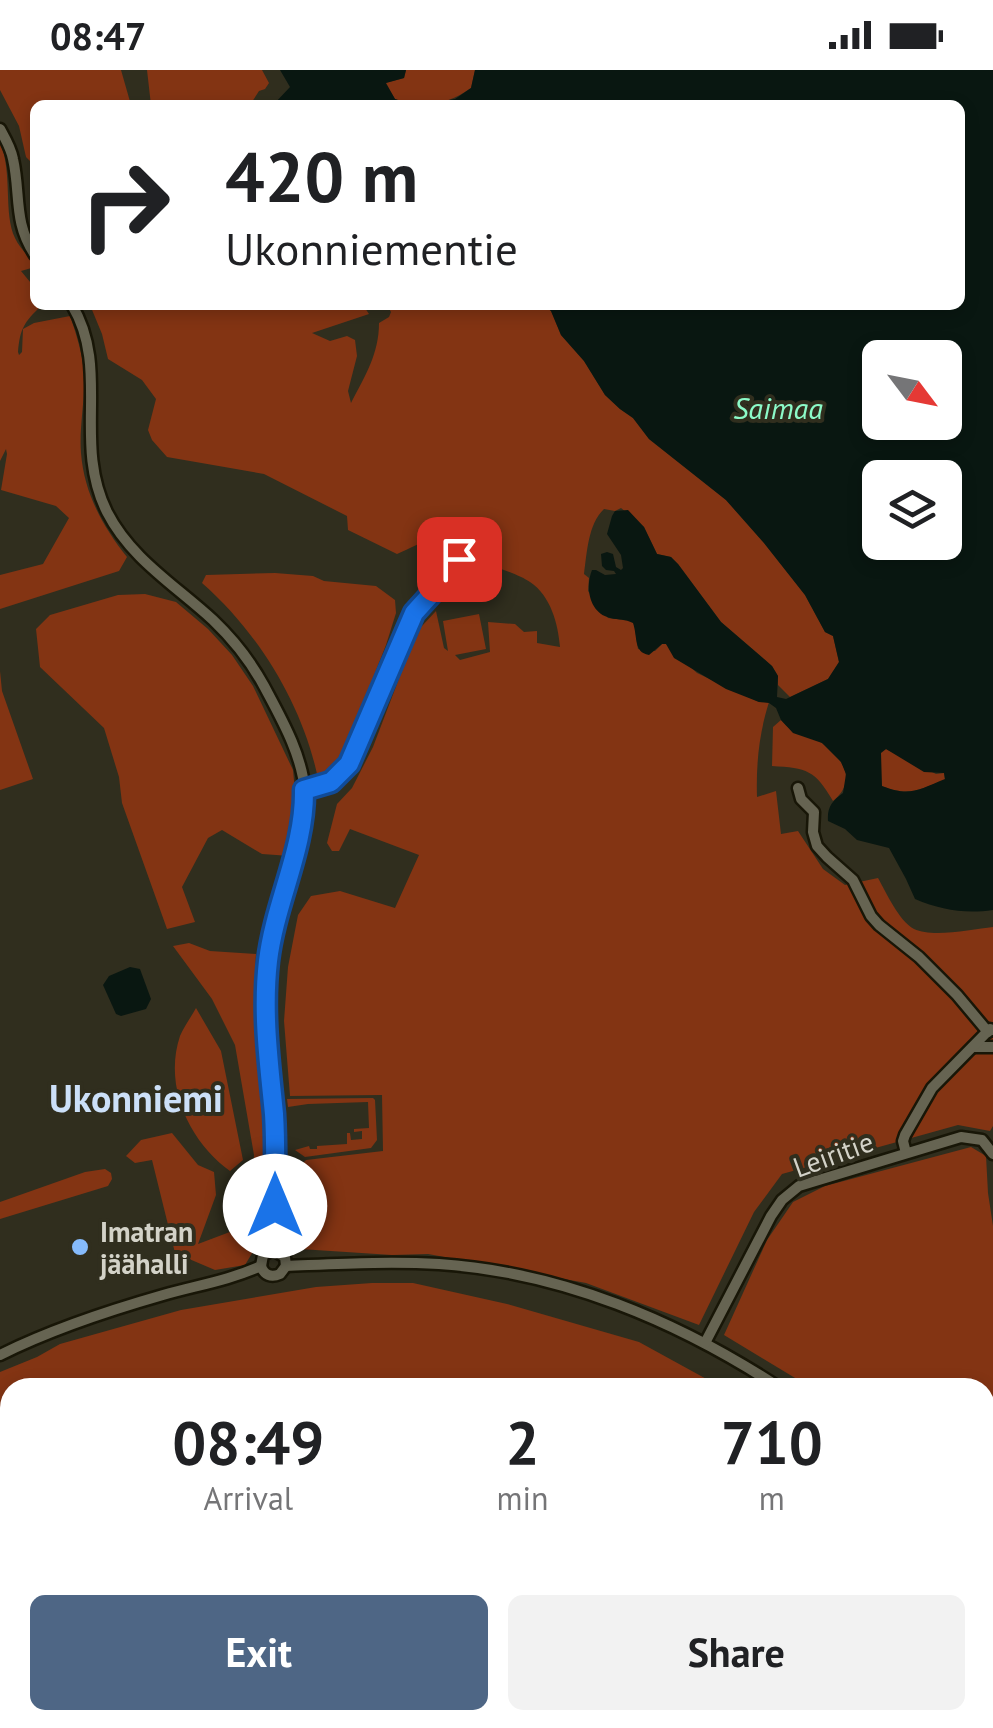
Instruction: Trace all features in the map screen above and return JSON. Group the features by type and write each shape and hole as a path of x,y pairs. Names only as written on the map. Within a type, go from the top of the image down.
{"street":[{"path":"0,128 14,161 19,219 30,246"},
{"path":"74,310 87,336 90,449 96,483 107,511 150,567 214,622 253,668 297,756 304,790 302,831 274,924 265,995 276,1142 273,1250"},
{"path":"304,790 331,782 349,764 414,613 459,559"},
{"path":"798,788 801,799 814,812 817,846 853,880 871,916 919,957 990,1030 932,1088 903,1142 906,1153"},
{"path":"974,1046 993,1047"},
{"name":"Leiritie","path":"706,1342 770,1216 789,1193 806,1183 961,1137 976,1138 991,1146"},
{"path":"273,1250 285,1257 286,1266 280,1274 271,1276 261,1266 264,1255 273,1250"},
{"path":"286,1266 378,1262 480,1268 568,1287 617,1303 706,1342 764,1378"},
{"path":"0,1354 88,1318 221,1282 261,1266"}],"shaded area":[{"path":"0,70 121,70 130,100 30,100 30,161 19,126 0,90"},
{"path":"147,70 262,70 269,83 253,100 150,100"},
{"path":"406,70 475,70 471,88 448,100 395,99 385,83 404,78"},
{"path":"0,142 11,228 30,257 30,268 21,271 30,282 30,310 37,310 24,326 20,337 18,352 22,352 23,329 70,316 83,368 83,468 103,521 127,557 119,571 0,609 0,575 43,564 69,518 56,506 1,490 6,449 0,461"},
{"path":"92,310 366,310 369,314 312,333 330,341 347,336 355,340 357,356 348,391 351,403 374,355 379,323 389,317 390,310 551,311 561,335 584,361 605,395 633,418 649,439 726,500 764,543 805,595 825,632 833,636 839,662 828,679 790,697 778,685 772,666 721,622 678,564 671,557 657,554 644,527 621,508 604,509 595,523 584,574 589,578 588,591 608,618 634,623 638,649 655,651 666,644 697,673 759,702 769,702 759,749 757,797 776,791 781,834 798,831 823,869 845,885 878,878 898,913 908,925 922,932 993,927 990,1131 958,1125 782,1174 754,1212 699,1325 586,1283 428,1254 300,1249 293,1237 293,1174 306,1160 383,1151 382,1095 290,1096 284,1021 288,967 298,915 311,896 340,891 395,908 419,855 350,829 339,851 332,851 327,843 337,804 352,788 373,747 421,627 436,611 448,651 443,621 479,614 486,649 455,655 460,660 490,652 488,622 515,624 524,632 537,631 537,643 560,647 557,629 552,611 537,588 518,575 469,558 465,544 452,532 397,554 348,530 347,516 264,474 167,457 148,430 156,399 142,380 108,359"},
{"path":"275,573 376,586 395,600 396,613 386,645 360,711 340,758 324,773 317,774 300,721 274,670 241,623 202,583 206,575"},
{"path":"454,577 498,582 480,594 444,598 444,589"},
{"path":"145,594 176,602 232,655 253,686 293,770 297,812 290,856 262,854 222,830 208,838 182,887 195,922 167,929 122,803 119,777 104,728 40,667 36,629 50,615 118,595"},
{"path":"0,671 2,691 33,779 0,790"},
{"path":"781,720 791,730 822,743 841,763 845,786 833,801 809,773 772,766 773,727"},
{"path":"886,749 936,774 944,773 945,780 907,792 881,786 881,752"},
{"path":"189,943 210,951 256,954 254,998 268,1173 267,1237 245,1265 215,1270 175,1253 152,1160 135,1163 126,1156 141,1140 172,1133 198,1165 214,1172 216,1195 198,1244 251,1224 254,1155 235,1045 212,999 173,946"},
{"path":"196,1008 221,1051 243,1160 230,1171 192,1129 178,1093 175,1075 180,1036"},
{"path":"373,1098 377,1140 371,1148 305,1157 295,1150 347,1144 347,1133 351,1140 362,1139 362,1131 354,1129 369,1128 368,1102 288,1107 287,1099"},
{"path":"971,1147 986,1156 993,1226 993,1378 795,1378 724,1335 767,1240 793,1202 825,1186"},
{"path":"105,1169 111,1173 108,1186 0,1219 0,1202 85,1172"},
{"path":"413,1283 507,1304 639,1342 705,1378 0,1378 0,1372 60,1344 181,1310 316,1287"}],"water":[{"path":"280,70 406,70 404,78 386,83 398,100 278,100 290,87"},
{"name":"Saimaa","path":"475,70 993,70 993,910 953,910 915,899 889,848 857,840 828,821 831,805 843,793 846,774 841,762 822,743 793,733 769,703 726,689 674,658 666,644 649,655 644,653 638,647 633,623 597,611 589,591 592,570 616,574 602,566 601,554 607,552 613,554 616,567 623,568 621,555 607,534 615,511 628,510 644,527 657,554 671,557 721,622 772,666 778,676 777,697 786,699 828,679 839,662 833,636 825,632 805,595 764,543 726,500 649,439 633,418 605,395 584,361 561,335 550,310 965,310 965,100 449,100 471,88","holes":["886,749 924,772 944,773 945,779 907,792 882,786 881,753"]},
{"path":"130,967 140,969 151,999 146,1009 121,1016 116,1014 103,985 109,976"}],"place":[{"name":"Imatran jäähalli","path":"80,1247"}],"district":[{"name":"Ukonniemi","path":"136,1097"}],"route":[{"path":"275,1206 276,1142 265,995 274,924 302,831 304,790 331,782 349,764 414,613 459,559"}]}
